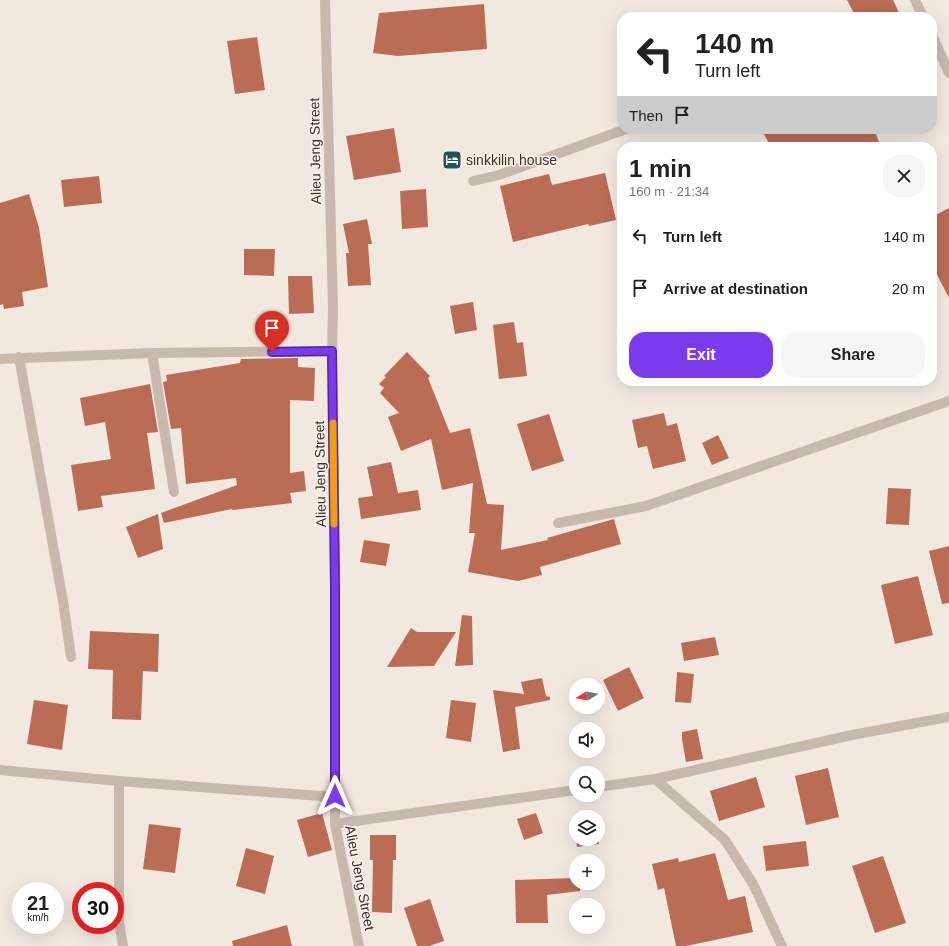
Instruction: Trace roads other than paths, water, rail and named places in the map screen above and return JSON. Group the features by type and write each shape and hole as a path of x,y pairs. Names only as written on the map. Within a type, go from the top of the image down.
{"street":[{"name":"Alieu Jeng Street","path":"325,0 333,309 335,824 358,946"},
{"path":"915,0 921,12"},
{"path":"937,46 949,73"},
{"path":"473,181 499,175 617,132"},
{"path":"0,359 18,357 152,353 332,351"},
{"path":"152,353 174,492"},
{"path":"18,357 63,601 71,657"},
{"path":"558,523 646,506 949,401"},
{"path":"605,786 655,779 852,734 949,717"},
{"path":"0,770 119,781 335,796"},
{"path":"655,779 725,840 753,884 782,946"},
{"path":"119,781 119,922 123,946"},
{"path":"335,824 569,791"}],"place":[{"name":"sinkkilin house","path":"452,160"}]}
